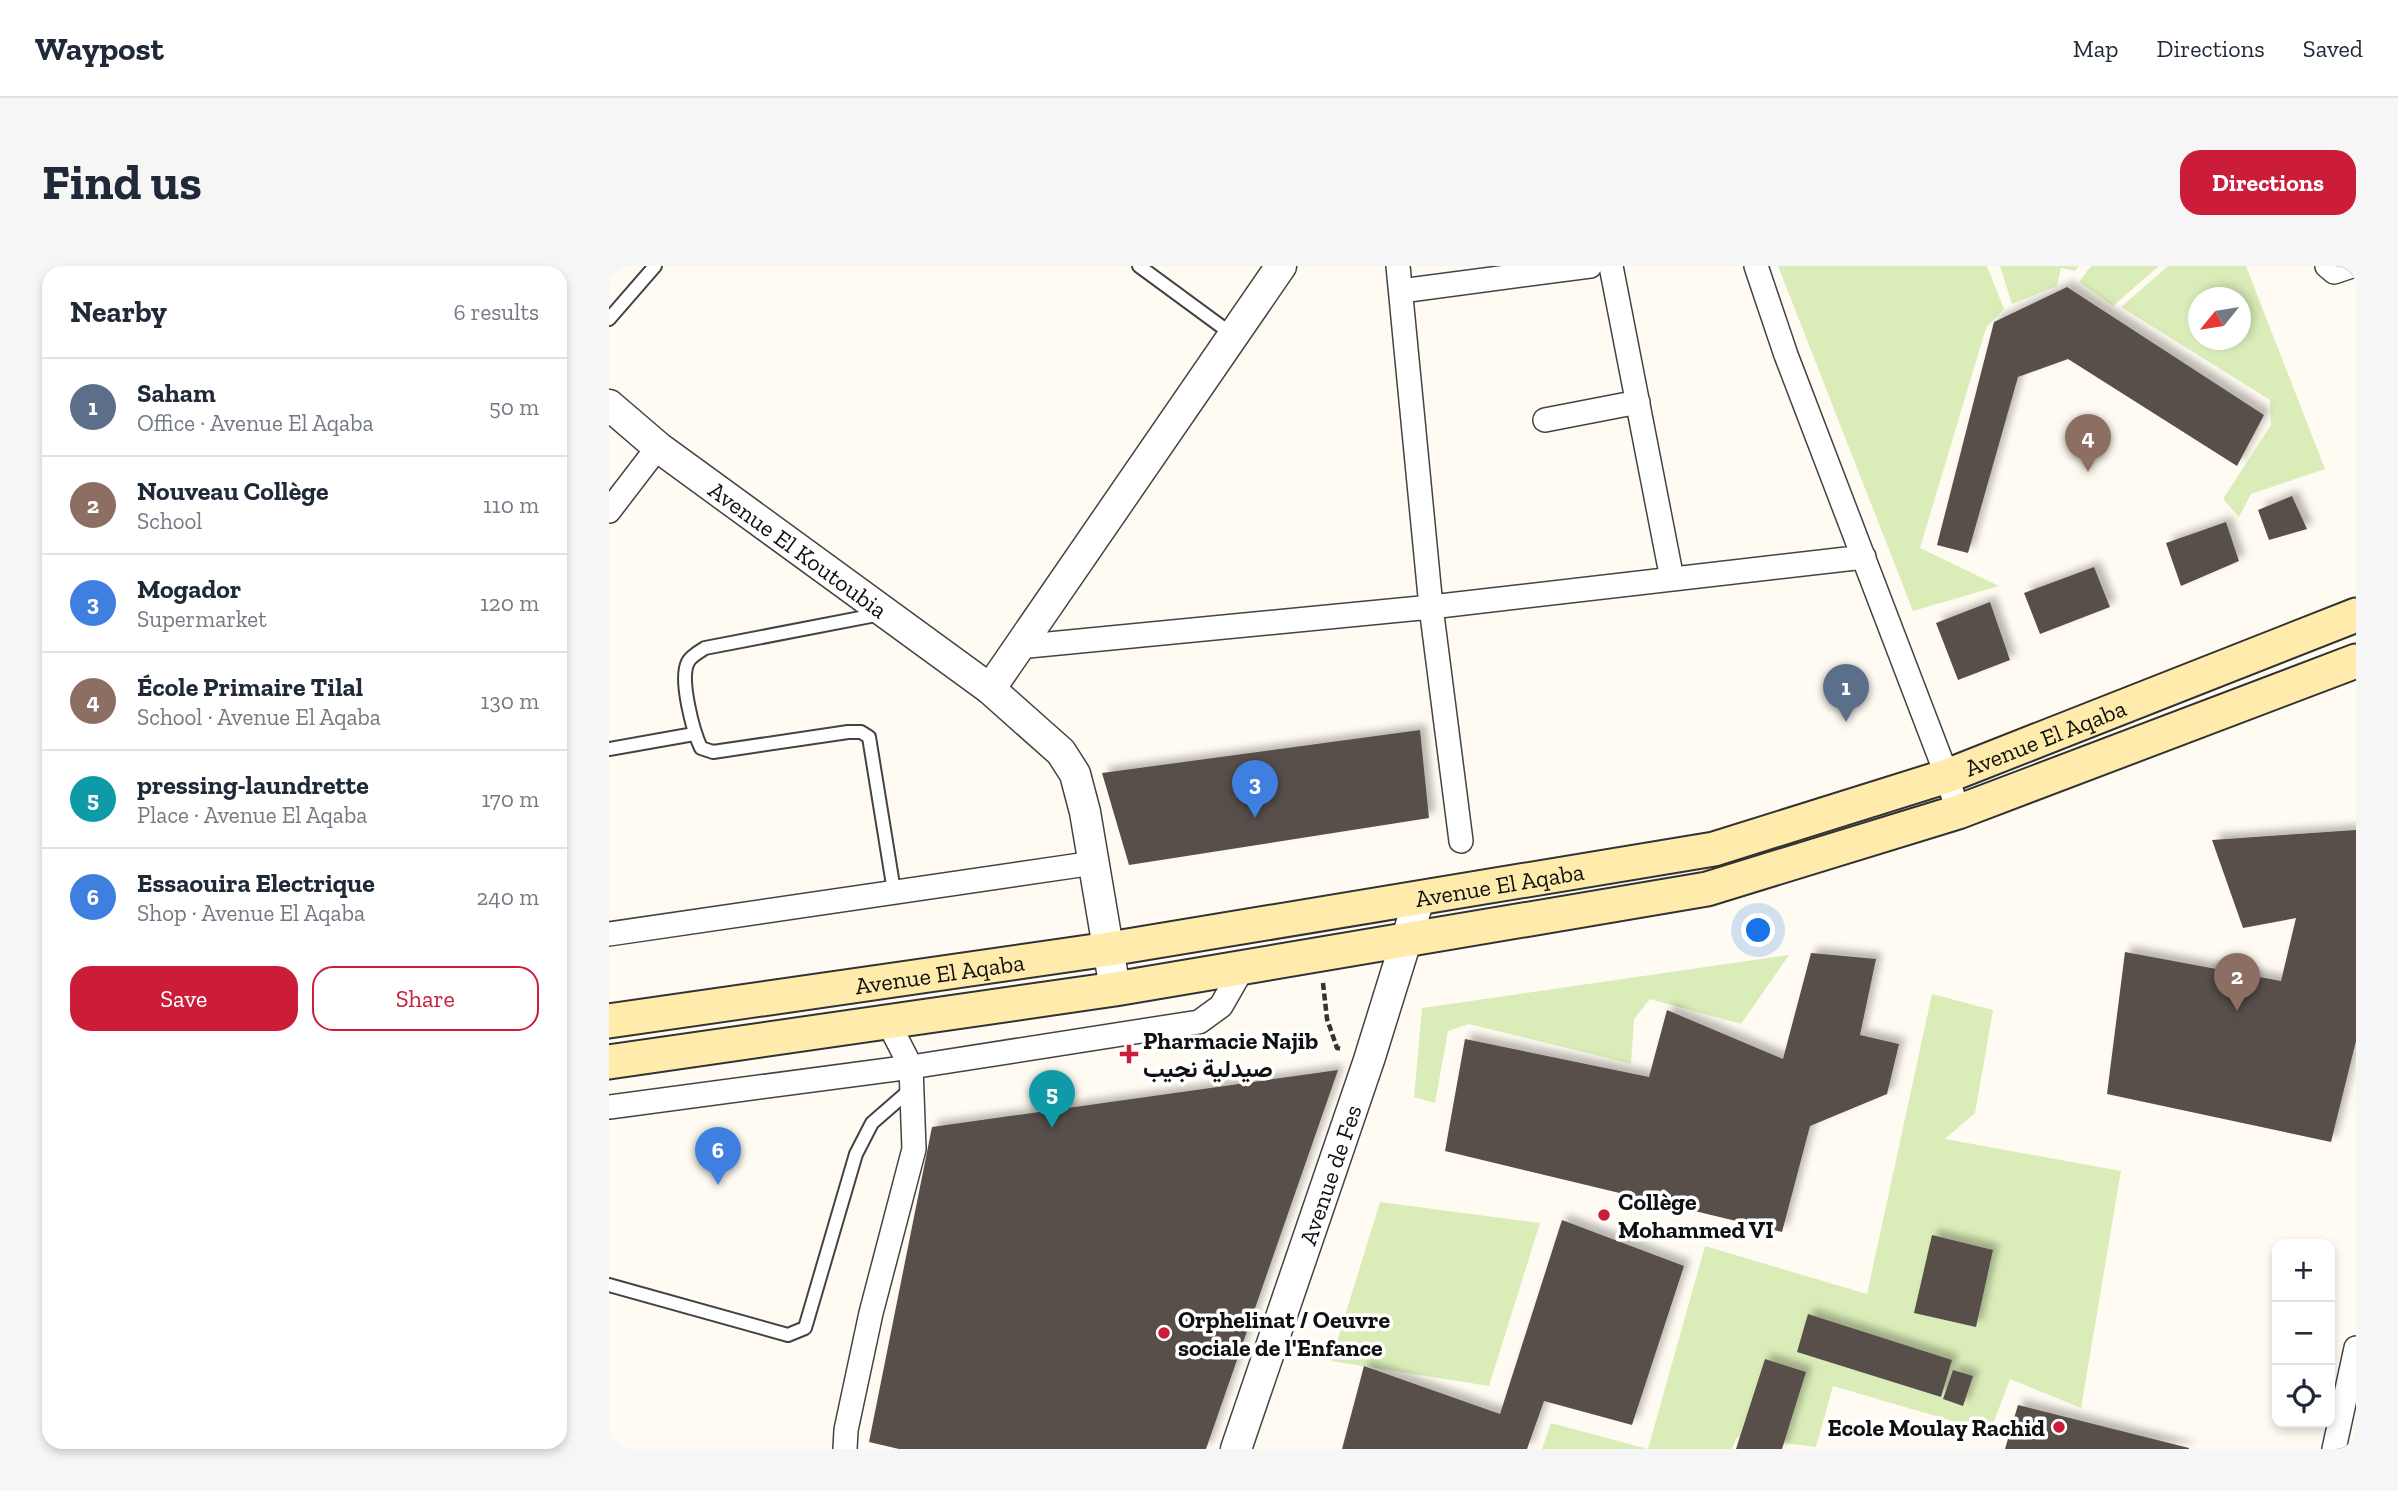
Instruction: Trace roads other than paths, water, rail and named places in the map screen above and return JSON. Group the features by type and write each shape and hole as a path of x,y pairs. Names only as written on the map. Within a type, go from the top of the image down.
{"main road":[{"name":"Avenue El Aqaba","path":"609,1020 1109,949 1714,849 1947,776 2356,615"},
{"name":"Avenue El Aqaba","path":"609,1062 1115,989 1707,889 1958,812 2355,663"}],"street":[{"path":"990,689 1281,266"},
{"path":"1398,266 1431,607 1461,841"},
{"path":"1401,291 1590,266"},
{"path":"1611,266 1672,579"},
{"path":"1756,266 1786,355 1947,776 1958,812"},
{"path":"2327,266 2335,272 2352,266"},
{"path":"1545,420 1638,402"},
{"name":"Avenue El Koutoubia","path":"609,405 658,447 990,689 1061,752 1075,774 1085,812 1115,989"},
{"path":"609,511 658,447"},
{"path":"1018,647 1431,607 1864,557"},
{"path":"609,934 1094,863"},
{"name":"Avenue de Fes","path":"1236,1449 1369,1060 1419,899"},
{"path":"609,1107 912,1078 1199,1022 1220,1006 1244,966"},
{"path":"845,1449 846,1430 871,1312 914,1149 912,1078 888,1022"},
{"path":"2343,1438 2356,1348"}],"lane":[{"path":"609,319 655,266"},
{"path":"1139,266 1233,335"},
{"path":"885,614 705,648 689,659 684,673 694,734 701,748 713,752 848,732 861,732 869,737 894,891"},
{"path":"609,749 694,734"},
{"path":"609,1285 787,1335 805,1328 856,1154 872,1123 912,1078"}],"place":[{"name":"École Primaire Tilal","path":"2088,472"},
{"name":"Saham","path":"1846,722"},
{"name":"Mogador","path":"1255,818"},
{"name":"Nouveau Collège","path":"2237,1011"},
{"name":"Pharmacie Najib صيدلية نجيب","path":"1129,1054"},
{"name":"pressing-laundrette","path":"1052,1128"},
{"name":"Essaouira Electrique","path":"718,1185"},
{"name":"Collège Mohammed VI","path":"1604,1215"},
{"name":"Orphelinat / Oeuvre sociale de l'Enfance","path":"1164,1333"},
{"name":"Ecole Moulay Rachid","path":"2059,1427"}]}
